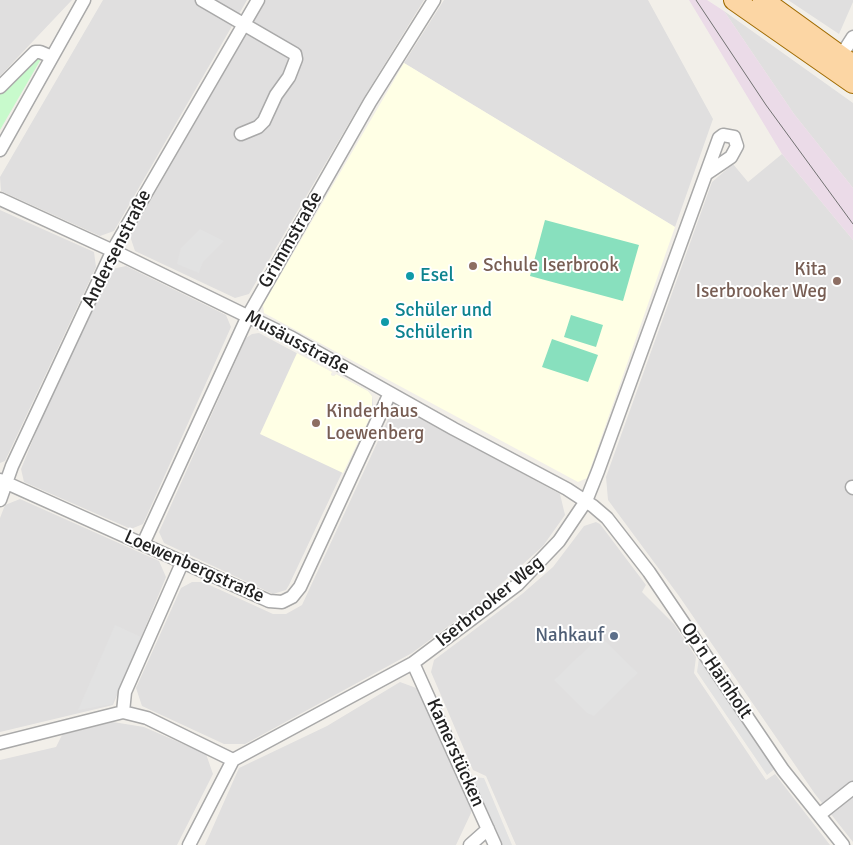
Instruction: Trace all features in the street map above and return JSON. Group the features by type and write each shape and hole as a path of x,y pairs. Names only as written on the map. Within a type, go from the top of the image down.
{"main road":[{"path":"734,0 842,63"},
{"path":"763,0 842,63 853,83"}],"street":[{"path":"0,150 84,0"},
{"path":"202,0 295,54 296,59 289,78 276,95 264,121 258,127 241,134"},
{"name":"Andersenstraße","path":"0,500 3,482 113,250 258,0"},
{"name":"Grimmstraße","path":"143,544 248,316 370,102 434,0"},
{"path":"842,63 853,37"},
{"path":"0,87 35,52 52,57"},
{"name":"Iserbrooker Weg","path":"233,760 413,663 456,633 531,573 559,541 586,501 706,174"},
{"name":"Musäusstraße","path":"0,199 113,250 248,316 586,501"},
{"name":"Loewenbergstraße","path":"3,482 268,601 282,602 292,597 300,587 390,393"},
{"name":"Op'n Hainholt","path":"586,501 608,518 649,572 775,758 843,845"},
{"path":"122,712 125,692 182,563"},
{"name":"Kamerstücken","path":"413,663 495,845"},
{"path":"0,742 122,712 147,718 233,760 189,845"},
{"path":"819,815 853,788"},
{"path":"470,845 488,829"}],"shaded area":[{"path":"0,0 72,0 0,76"},
{"path":"103,0 247,0 114,231 100,236 1,191 0,177"},
{"path":"266,0 424,0 363,99 249,294 235,298 135,251 130,236"},
{"path":"444,0 648,0 713,119 675,227 404,63"},
{"path":"689,0 707,0 724,11 794,114 853,188 853,240 782,154"},
{"path":"788,0 853,0 853,2 839,34"},
{"path":"724,11 853,103 853,188 794,114"},
{"name":"Schule Iserbrook","path":"404,63 675,227 587,478 578,482 264,313 263,305"},
{"path":"782,154 853,240 853,842 815,794 679,596 608,500 606,477 712,182 733,164 748,182"},
{"path":"0,210 94,252 96,267 5,461 0,463"},
{"path":"200,229 224,241 203,262 199,273 177,264 181,248"},
{"path":"126,266 226,315 231,327 143,524 131,529 24,482 21,469 43,415 112,269"},
{"path":"259,333 332,372 331,375 334,376 336,374 368,391 372,396 373,407 289,585 286,590 273,594 164,543 159,532 246,338 252,334"},
{"name":"Kinderhaus Loewenberg","path":"297,353 332,372 331,375 334,376 336,374 368,391 372,396 372,413 343,473 260,434"},
{"path":"405,410 560,494 565,515 543,546 481,602 412,653 245,744 224,744 142,706 136,688 181,588 192,582 203,582 273,614 286,614 302,605 390,415"},
{"path":"20,499 159,561 166,577 113,705 0,732 0,518 5,505"},
{"path":"596,522 600,524 646,585 642,592 674,624 696,657 694,673 766,780 775,774 830,845 516,845 486,776 473,770 431,672 434,660 522,594 553,567 584,526"},
{"path":"115,625 141,637 112,704 78,710"},
{"path":"600,636 638,673 594,716 587,713 554,680"},
{"path":"699,658 776,768 767,775 697,672"},
{"path":"400,682 419,689 472,807 456,845 205,845 239,768 327,726"},
{"path":"113,722 144,727 206,754 213,774 177,845 0,845 0,760 56,747 62,735"},
{"path":"472,777 484,778 512,845 502,845"}],"green space":[{"path":"36,58 41,59 0,130 0,94"},
{"path":"545,220 639,245 623,301 530,276"},
{"path":"571,315 603,325 596,347 564,337"},
{"path":"552,339 598,355 588,382 542,367"}],"tram line":[{"path":"696,0 766,105 853,224"}],"place":[{"name":"Schule Iserbrook","path":"473,266"},
{"name":"Esel","path":"410,276"},
{"name":"Kita Iserbrooker Weg","path":"837,281"},
{"name":"Schüler und Schülerin","path":"385,322"},
{"name":"Kinderhaus Loewenberg","path":"316,423"},
{"name":"Nahkauf","path":"614,636"}]}
